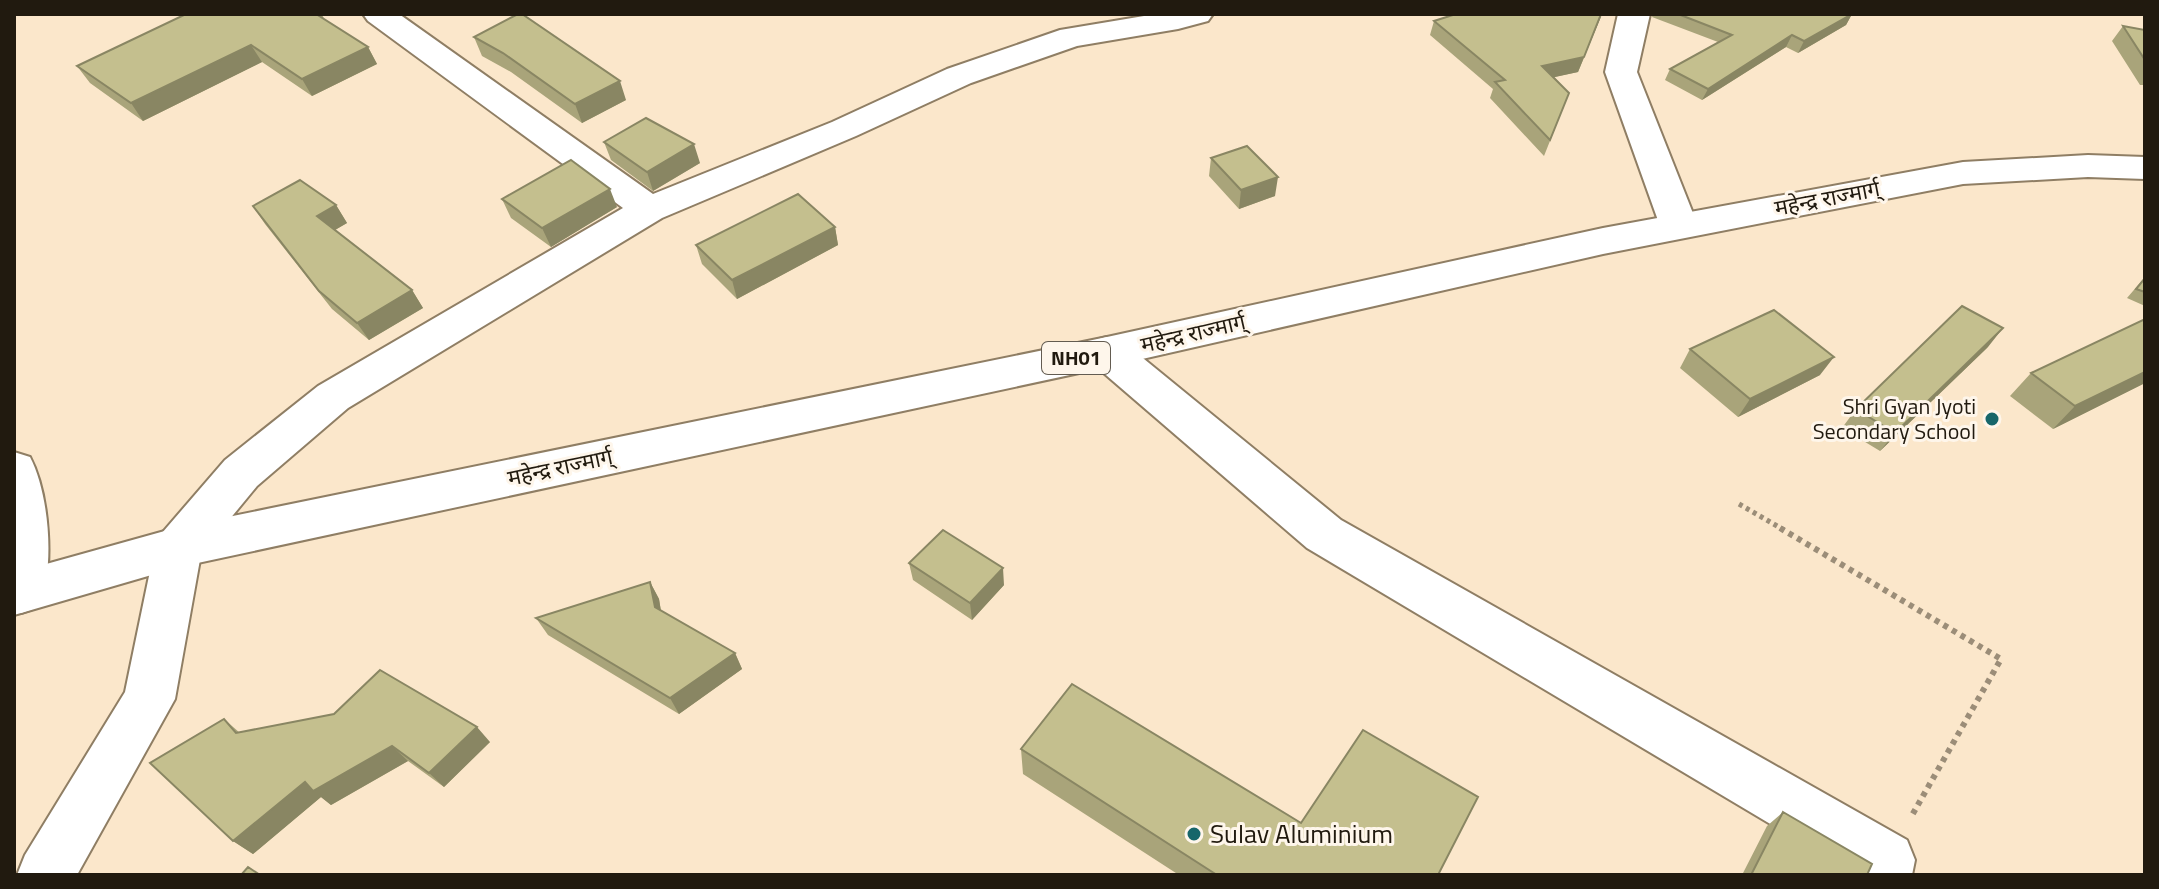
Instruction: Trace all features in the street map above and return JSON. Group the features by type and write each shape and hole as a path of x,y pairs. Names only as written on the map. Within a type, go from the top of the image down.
{"main road":[{"path":"379,14 649,209"},
{"path":"45,875 149,699 179,547 241,473 333,397 649,209 844,129 959,76 1071,37 1178,20 1197,14"},
{"path":"1634,14 1621,72 1679,226"},
{"name":"महेन्द्र राज्मार्ग्","path":"18,593 179,547 1107,352 1679,226 1963,173 2088,166 2145,168"},
{"path":"1107,352 1324,534 1886,867"},
{"path":"14,470 24,519 18,593"}],"path":[{"path":"1739,504 2001,659 1886,867"}],"building":[{"path":"186,14 316,14 368,47 302,79 251,45 131,103 77,66"},
{"path":"518,14 620,81 575,104 503,53 474,37"},
{"path":"1456,14 1601,14 1584,57 1542,66 1569,93 1550,140 1495,82 1505,80 1434,21"},
{"path":"1678,14 1852,14 1804,41 1792,35 1708,89 1670,69 1732,35"},
{"path":"2123,26 2145,30 2145,60"},
{"path":"646,118 694,144 647,172 604,142"},
{"path":"1247,146 1278,177 1241,190 1211,158"},
{"path":"571,160 610,189 542,228 502,199"},
{"path":"300,180 336,205 317,216 412,290 357,323 319,291 253,206"},
{"path":"798,194 835,227 732,280 696,245"},
{"path":"2145,278 2145,292 2136,289"},
{"path":"1962,306 2003,328 1895,433 1856,409"},
{"path":"1774,310 1834,357 1750,399 1690,349"},
{"path":"2145,319 2145,372 2075,406 2031,373"},
{"path":"943,530 1003,568 970,603 909,563"},
{"path":"650,582 655,607 735,653 670,698 536,618"},
{"path":"380,670 477,727 429,773 392,746 313,791 305,782 233,841 150,763 224,719 236,733 334,714"},
{"path":"1072,684 1301,823 1363,730 1478,797 1438,875 1217,875 1021,749"},
{"path":"1783,812 1872,864 1867,875 1751,875"},
{"path":"248,867 260,875 241,875"}],"place":[{"name":"Shri Gyan Jyoti Secondary School","path":"1992,419"},
{"name":"Sulav Aluminium","path":"1194,834"}]}
